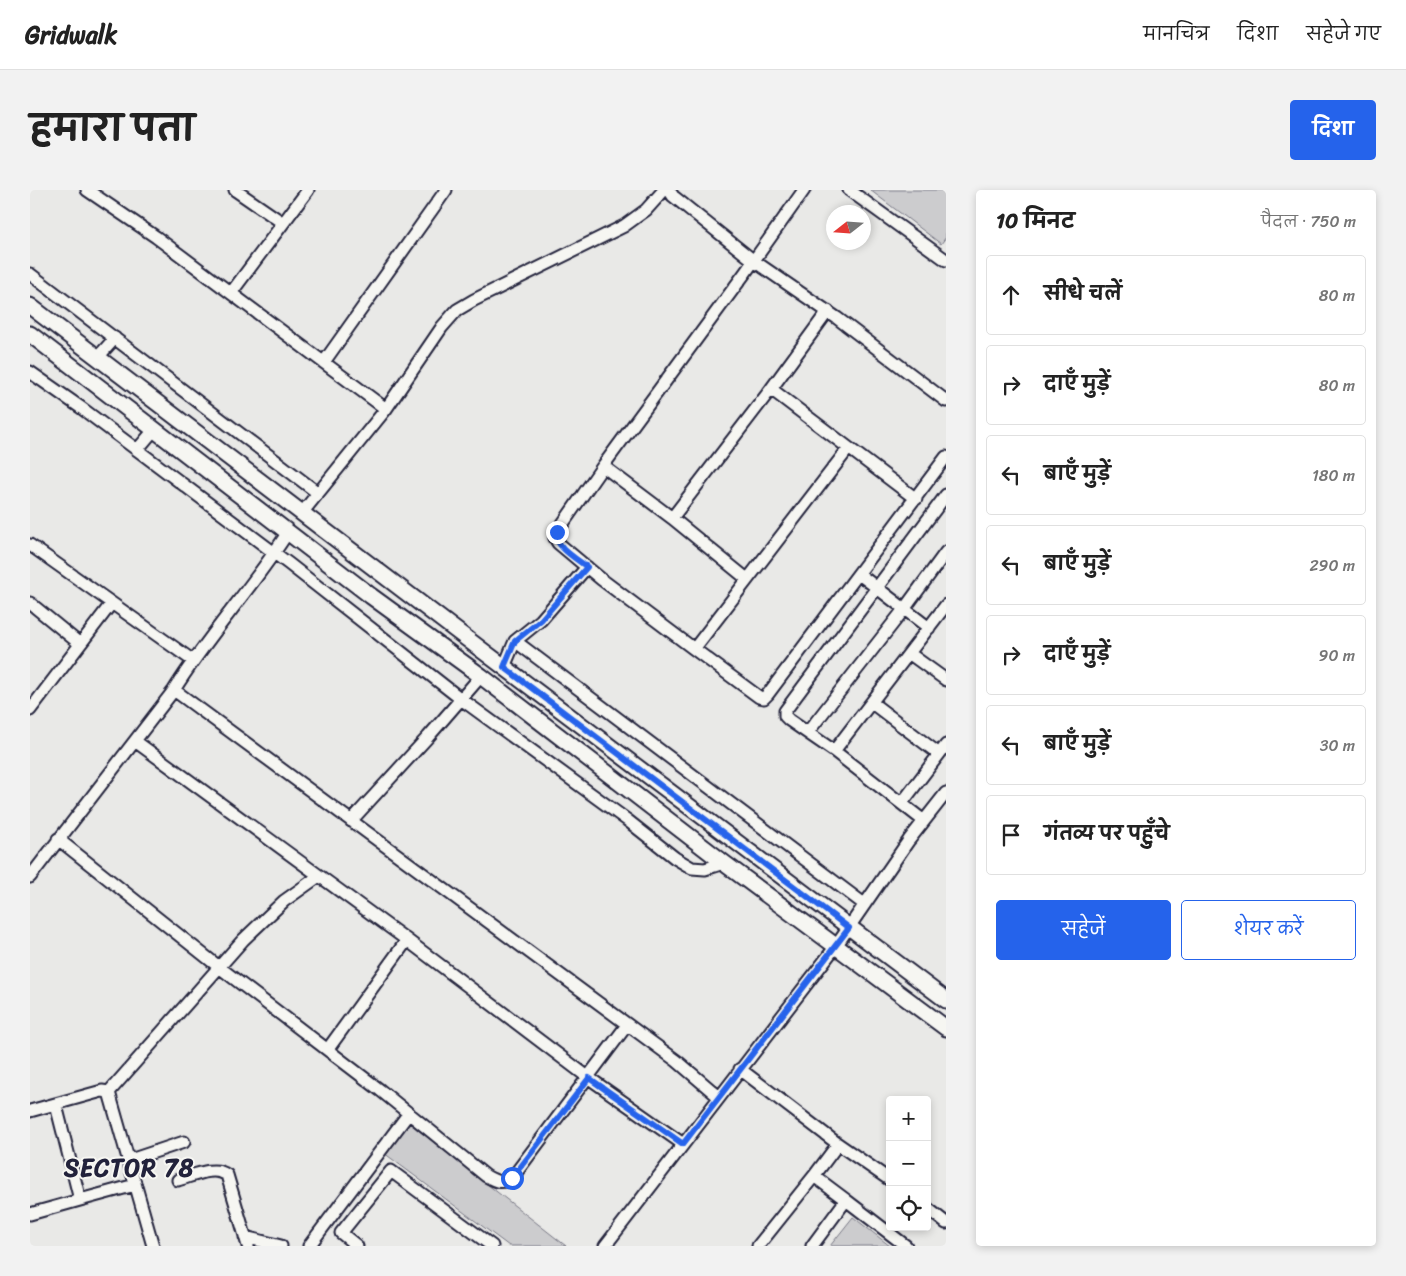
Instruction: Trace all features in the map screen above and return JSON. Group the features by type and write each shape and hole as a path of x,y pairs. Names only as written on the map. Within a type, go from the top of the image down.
{"main road":[{"path":"30,306 946,1000"},
{"path":"30,334 371,596 481,676 724,863 946,1028"},
{"path":"154,430 167,410"},
{"path":"288,532 302,513"}],"street":[{"path":"87,190 156,237 386,409"},
{"path":"235,190 283,224"},
{"path":"231,293 308,190"},
{"path":"324,362 446,190"},
{"path":"302,513 386,409 442,327 457,310 624,226 646,210 664,190"},
{"path":"669,190 672,196 754,261 828,311 946,401"},
{"path":"804,190 604,466 557,532 555,538 558,543 587,567 694,649 759,697 764,698 946,457"},
{"path":"849,190 945,258"},
{"path":"30,274 318,493"},
{"path":"672,518 828,311"},
{"path":"98,357 116,338"},
{"path":"30,372 137,450 461,699 627,820 675,858 692,868 705,870 724,863"},
{"path":"771,389 848,449 916,498"},
{"path":"137,450 154,430"},
{"path":"694,649 848,449"},
{"path":"604,466 747,579"},
{"path":"924,821 834,751 789,720 785,716 785,711 946,494"},
{"path":"30,876 174,690 192,660 274,554 288,532"},
{"path":"30,545 192,660"},
{"path":"808,732 946,552"},
{"path":"504,667 515,641 541,620 587,567"},
{"path":"859,574 929,628"},
{"path":"30,603 80,644"},
{"path":"32,702 111,604"},
{"path":"834,751 946,606"},
{"path":"515,641 864,904"},
{"path":"910,654 946,680"},
{"path":"351,821 481,676"},
{"path":"174,690 676,1061 719,1097"},
{"path":"872,703 943,749 902,803"},
{"path":"134,741 407,940 589,1078 683,1144"},
{"path":"605,1246 836,946 908,840 946,793"},
{"path":"58,839 219,967 328,1049 486,1176 498,1183 512,1178 627,1025"},
{"path":"109,1092 243,940 284,901 319,876"},
{"path":"328,1049 407,940"},
{"path":"740,1069 838,1144 886,1177"},
{"path":"30,1111 102,1091 109,1092"},
{"path":"109,1092 153,1246"},
{"path":"56,1105 80,1200"},
{"path":"309,1246 409,1113"},
{"path":"128,1160 184,1142"},
{"path":"758,1246 838,1144"},
{"path":"178,1180 215,1170 222,1172 227,1176 247,1241 281,1246"},
{"path":"358,1246 341,1233 391,1171 492,1246"},
{"path":"814,1176 906,1246"},
{"path":"30,1214 135,1185"},
{"path":"812,1246 846,1200"},
{"path":"931,1211 946,1223"}],"shaded area":[{"path":"870,190 946,190 946,237 941,244"},
{"path":"409,1123 566,1246 509,1246 384,1153"},
{"path":"853,1217 890,1246 830,1246"}],"district":[{"name":"SECTOR 78","path":"129,1168"}],"route":[{"path":"512,1178 589,1078 683,1144 849,928 504,667 515,641 541,620 587,567 558,543 555,538 557,532"}]}
